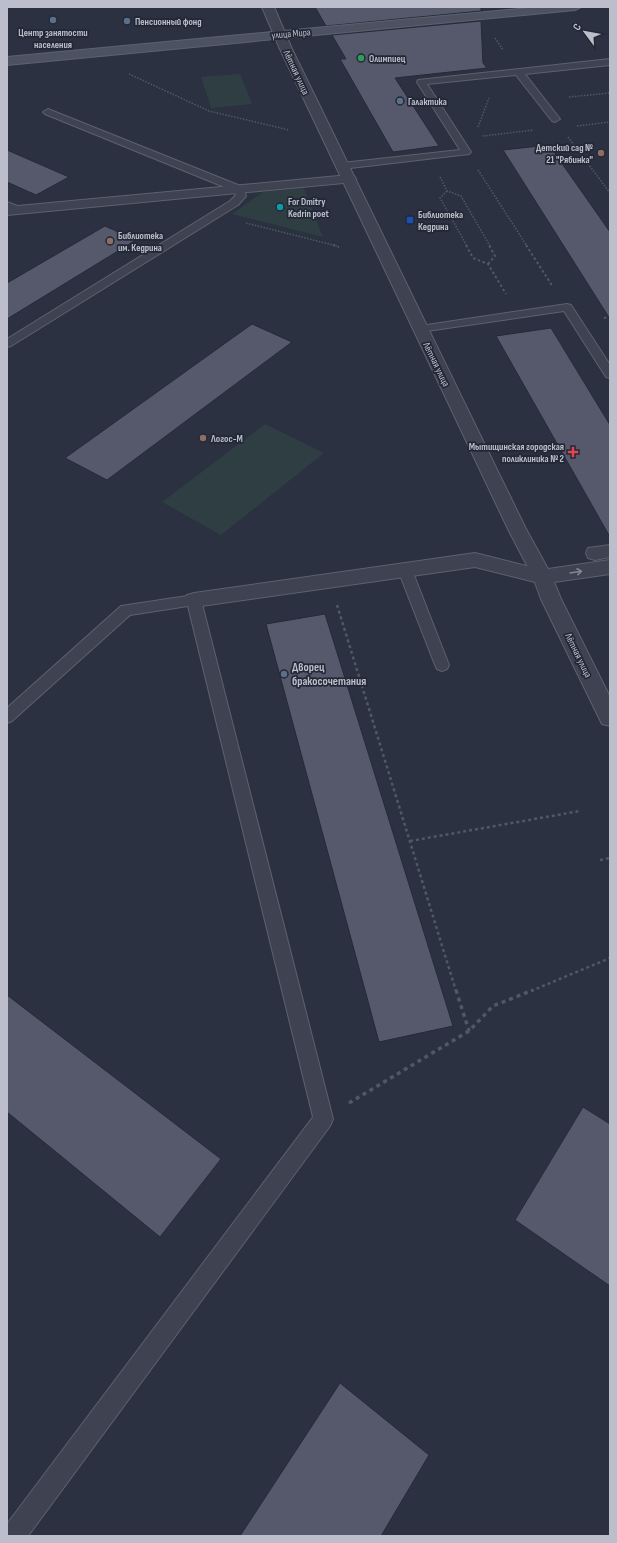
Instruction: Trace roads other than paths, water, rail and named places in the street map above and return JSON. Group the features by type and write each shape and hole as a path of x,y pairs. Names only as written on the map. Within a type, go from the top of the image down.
{"main road":[{"name":"улица Мира","path":"7,60 574,7"}],"street":[{"name":"Лётная улица","path":"268,7 345,173 517,529 543,577 551,599 610,718"},
{"path":"11,209 239,189 345,173"},
{"path":"194,600 475,560 543,577 610,567"}],"lane":[{"path":"345,173 428,157 466,152 421,82 521,74 610,62"},
{"path":"521,74 555,119"},
{"path":"7,344 215,216 234,203 241,196 239,189 48,112"},
{"path":"420,328 567,307 610,374"},
{"path":"405,570 442,665"},
{"path":"7,717 126,610 194,600 323,1119 13,1536"}],"place":[{"name":"Центр занятости населения","path":"53,20"},
{"name":"Пенсионный фонд","path":"127,21"},
{"name":"Олимпиец","path":"361,58"},
{"name":"Галактика","path":"400,101"},
{"name":"Детский сад № 21 \"Рябинка\"","path":"601,153"},
{"name":"For Dmitry Kedrin poet","path":"280,207"},
{"name":"Библиотека Кедрина","path":"410,220"},
{"name":"Библиотека им. Кедрина","path":"110,241"},
{"name":"Логос-М","path":"203,438"},
{"name":"Мытищинская городская поликлиника № 2","path":"573,452"},
{"name":"Дворец бракосочетания","path":"284,674"}]}
